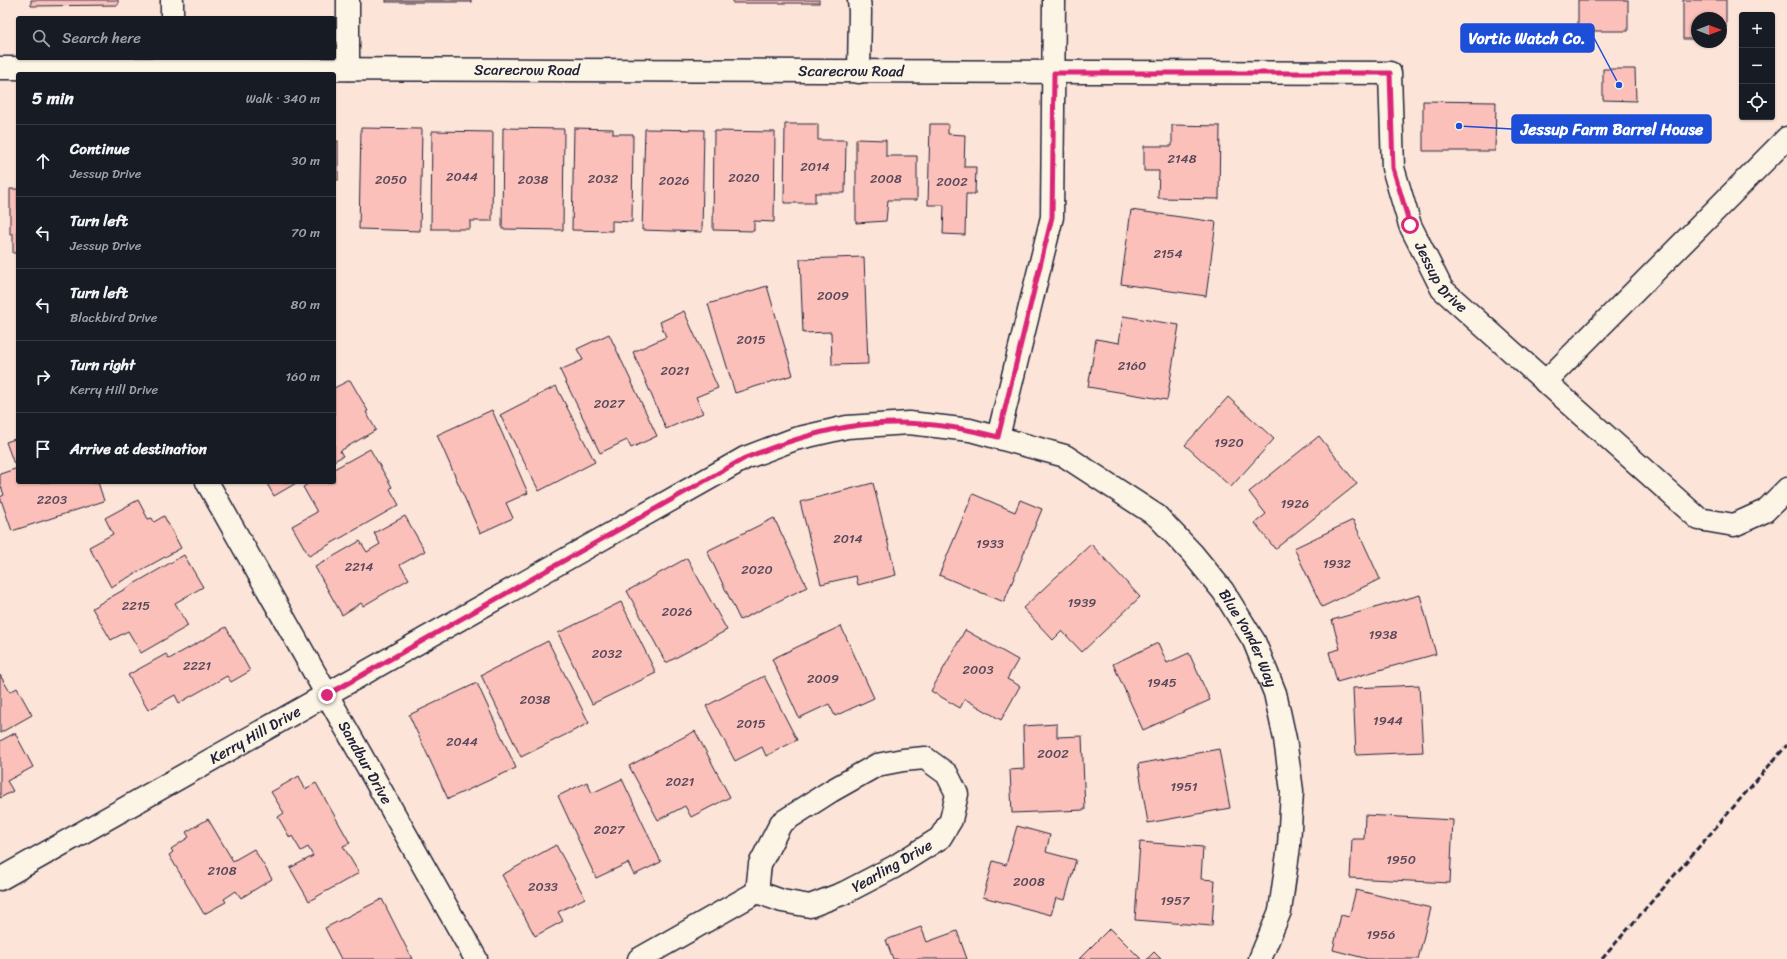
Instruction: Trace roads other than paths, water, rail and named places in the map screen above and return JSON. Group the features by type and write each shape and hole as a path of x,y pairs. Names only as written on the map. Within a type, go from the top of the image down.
{"street":[{"path":"172,0 172,16"},
{"path":"348,0 348,68"},
{"path":"859,0 859,72"},
{"path":"998,437 1052,217 1054,0"},
{"name":"Scarecrow Road","path":"0,68 172,67 1054,73"},
{"name":"Jessup Drive","path":"1054,73 1390,73 1393,168 1410,225 1442,289 1699,519 1734,525 1765,511 1787,488"},
{"path":"1546,382 1787,138"},
{"name":"Kerry Hill Drive","path":"0,879 745,458 795,439 847,427 909,423 970,430 998,437"},
{"name":"Blue Yonder Way","path":"998,437 1065,456 1157,516 1192,553 1223,591 1254,641 1275,693 1285,739 1292,791 1289,846 1280,911 1260,959"},
{"name":"Sandbur Drive","path":"208,484 476,959"},
{"name":"Yearling Drive","path":"925,758 947,774 957,794 951,820 940,838 900,863 844,893 810,906 782,901 758,892 760,864 781,823 830,791 877,765 902,760 925,758"},
{"path":"639,959 758,892"}],"railway":[{"path":"1602,959 1787,745"}],"place":[{"name":"Vortic Watch Co.","path":"1619,85"},
{"name":"Jessup Farm Barrel House","path":"1459,126"}]}
